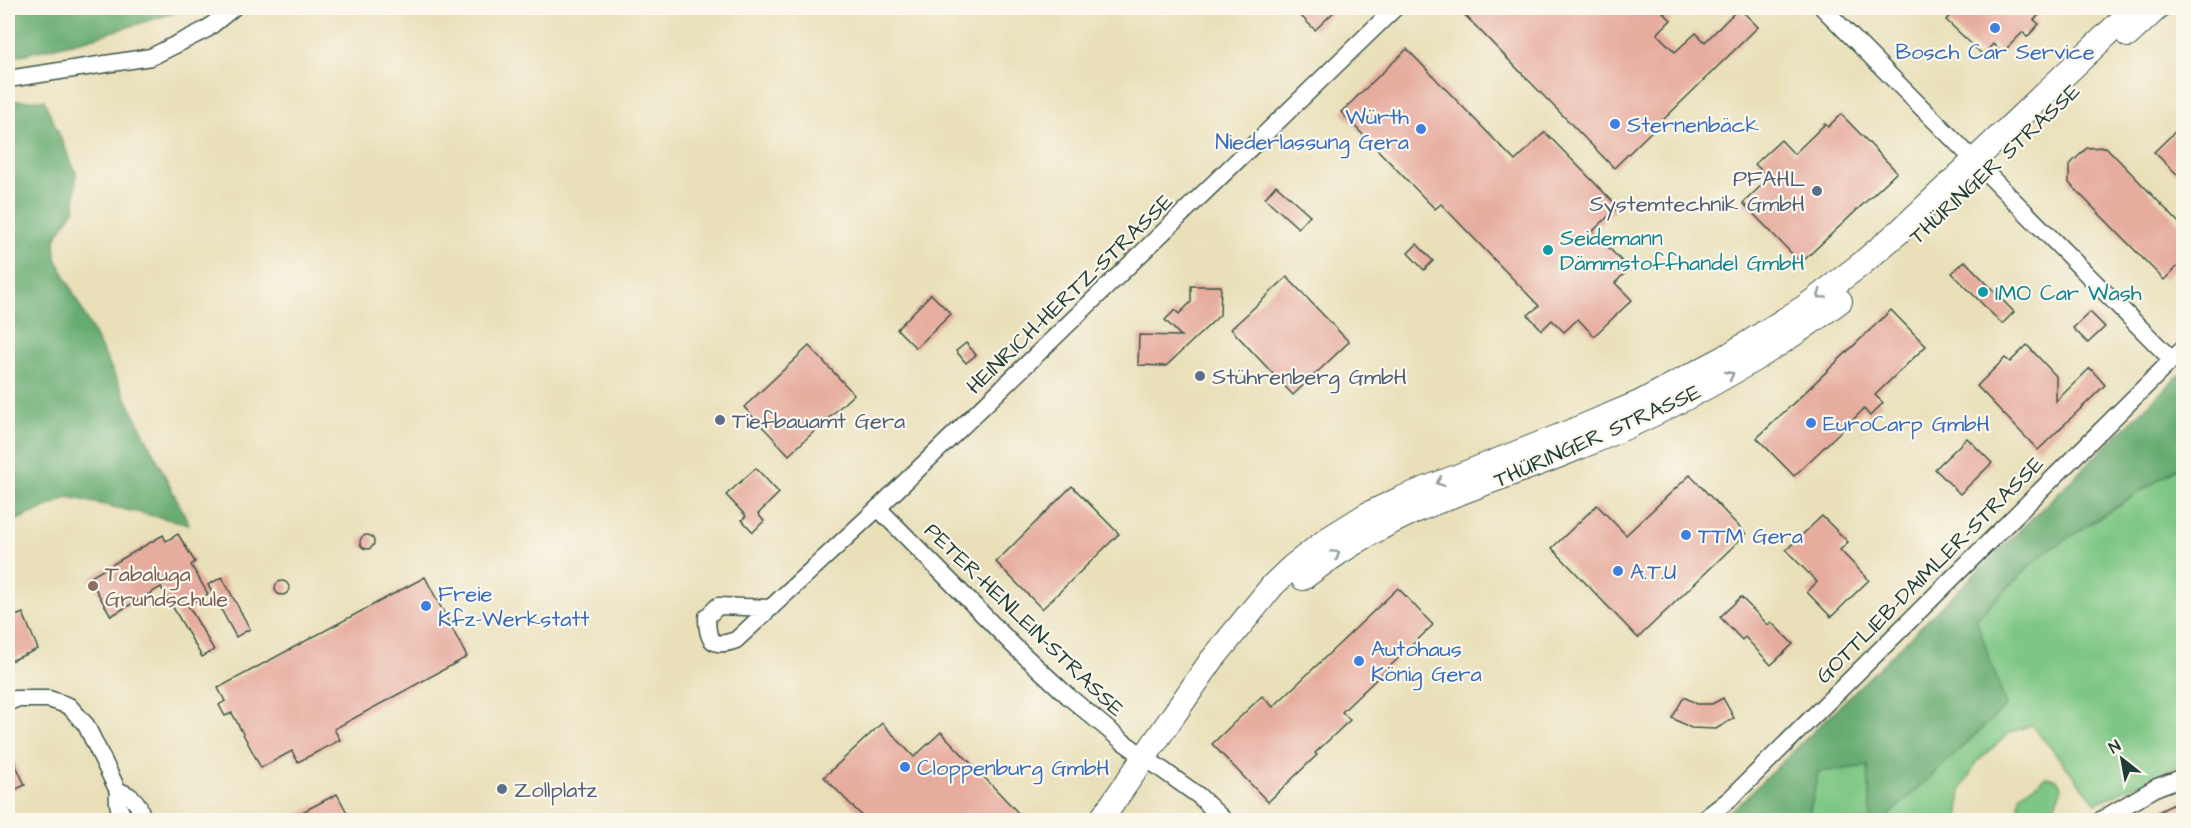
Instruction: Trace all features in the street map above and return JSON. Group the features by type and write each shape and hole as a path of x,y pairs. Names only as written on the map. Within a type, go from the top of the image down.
{"main road":[{"name":"THÜRINGER STRASSE","path":"1101,820 1211,661 1254,611 1372,532 1483,476 1570,452 1644,420 1688,399 1809,325 1884,266 1946,211 1981,166 2135,8"},
{"name":"THÜRINGER STRASSE","path":"1981,166 2157,8"}],"street":[{"path":"8,80 151,57 207,29 233,8"},
{"name":"HEINRICH-HERTZ-STRASSE","path":"771,608 878,508 1395,8"},
{"path":"1823,8 1981,166 2177,354"},
{"name":"GOTTLIEB-DAIMLER-STRASSE","path":"1703,820 1731,798 2177,354"},
{"name":"PETER-HENLEIN-STRASSE","path":"878,508 1014,646 1060,689 1092,717 1199,796 1224,820"},
{"path":"8,703 15,699 49,699 69,706 86,725 118,791 117,802 121,815 127,820"},
{"path":"2102,820 2157,787 2184,777"},
{"path":"118,791 129,794 138,805 142,820"}],"green space":[{"path":"8,8 183,8 174,13 88,39 8,58"},
{"path":"44,100 76,173 75,208 55,239 56,258 189,524 69,497 8,524 8,101"},
{"path":"2183,371 2183,464 2040,556 1976,619 2006,706 1884,820 1871,820 1868,766 1818,772 1808,820 1718,820 1739,804"},
{"path":"2183,464 2183,764 2096,803 2032,725 2011,732 1977,762 1961,790 1958,820 1884,820 2006,706 1976,619 2040,556"},
{"path":"1869,766 1871,820 1808,820 1818,772"},
{"path":"2047,777 2057,779 2062,788 2055,804 2024,820 2019,807 2020,795"}],"building":[{"path":"1293,8 1338,8 1315,30"},
{"name":"Sternenbäck","path":"1458,8 1659,8 1671,20 1657,34 1675,52 1696,33 1705,42 1739,8 1758,27 1614,168"},
{"name":"Bosch Car Service","path":"1957,8 2046,8 2034,20 2039,24 2027,37 2023,32 2002,53 1993,44 1983,55 1946,20"},
{"path":"1407,49 1515,161 1545,132 1618,207 1593,231 1629,269 1615,283 1632,300 1594,336 1578,319 1564,332 1552,320 1542,330 1528,315 1539,306 1441,204 1435,209 1341,112"},
{"name":"PFAHL Systemtechnik GmbH","path":"1841,114 1897,172 1801,263 1743,203 1769,178 1755,164 1781,140 1794,154 1825,124 1828,127"},
{"path":"2184,123 2184,181 2154,152"},
{"path":"2106,147 2184,228 2184,260 2164,280 2069,183 2069,165 2087,148"},
{"path":"1276,185 1310,215 1298,228 1265,198"},
{"path":"1417,244 1433,261 1424,270 1408,253"},
{"name":"IMO Car Wash","path":"1965,261 2014,312 2002,324 1952,273"},
{"path":"1287,277 1349,342 1293,395 1231,329"},
{"path":"1191,286 1221,286 1220,315 1166,366 1138,365 1139,335 1181,336 1165,320 1175,310 1179,314 1191,302"},
{"path":"931,294 951,314 916,348 897,329"},
{"path":"1891,310 1926,346 1875,395 1883,403 1870,416 1864,409 1794,476 1757,438"},
{"path":"2090,312 2105,327 2088,343 2073,328"},
{"path":"966,343 976,355 966,363 956,351"},
{"path":"2027,345 2056,376 2056,401 2090,368 2105,385 2038,450 1977,386 2005,358 2010,362"},
{"path":"809,346 854,394 789,455 744,407"},
{"path":"1967,438 1992,463 1960,494 1935,469"},
{"path":"756,468 779,493 758,514 764,521 753,532 742,520 746,516 726,495"},
{"path":"1690,475 1746,534 1638,638 1552,548 1597,505 1626,535"},
{"path":"1072,486 1119,534 1042,609 996,562"},
{"path":"1822,516 1848,542 1840,550 1869,580 1831,617 1807,592 1817,582 1786,550"},
{"path":"178,534 195,562 191,565 208,594 188,605 214,650 202,657 161,587 111,616 89,578 163,535 166,541"},
{"path":"367,535 372,537 374,542 372,547 367,549 362,547 360,542 362,537"},
{"path":"222,577 250,629 236,637 208,585"},
{"path":"425,577 467,657 334,729 340,740 298,762 292,751 261,768 232,713 225,716 219,705 225,701 218,688"},
{"path":"282,581 287,583 289,588 287,593 282,595 277,593 275,588 277,583"},
{"name":"Autohaus König Gera","path":"1398,588 1433,625 1342,712 1350,720 1268,802 1212,744 1262,696 1273,707"},
{"path":"1741,597 1768,625 1771,622 1793,644 1771,665 1745,637 1742,640 1720,617"},
{"path":"23,613 38,649 8,662 8,619"},
{"path":"1684,697 1697,704 1712,704 1723,698 1734,718 1716,729 1691,728 1672,718"},
{"name":"Cloppenburg GmbH","path":"882,723 914,757 941,732 1025,820 866,820 824,777"},
{"path":"8,748 25,785 8,793"},
{"path":"337,794 351,820 287,820"},
{"path":"2184,799 2184,820 2142,820"}],"place":[{"name":"Bosch Car Service","path":"1995,28"},
{"name":"Sternenbäck","path":"1615,124"},
{"name":"Würth Niederlassung Gera","path":"1421,129"},
{"name":"PFAHL Systemtechnik GmbH","path":"1817,191"},
{"name":"Seidemann Dämmstoffhandel GmbH","path":"1548,250"},
{"name":"IMO Car Wash","path":"1983,292"},
{"name":"Stührenberg GmbH","path":"1200,376"},
{"name":"Tiefbauamt Gera","path":"720,420"},
{"name":"EuroCarp GmbH","path":"1811,423"},
{"name":"TTM Gera","path":"1686,535"},
{"name":"A.T.U","path":"1618,571"},
{"name":"Tabaluga Grundschule","path":"93,586"},
{"name":"Freie Kfz-Werkstatt","path":"426,606"},
{"name":"Autohaus König Gera","path":"1359,661"},
{"name":"Cloppenburg GmbH","path":"905,767"},
{"name":"Zollplatz","path":"502,789"}]}
